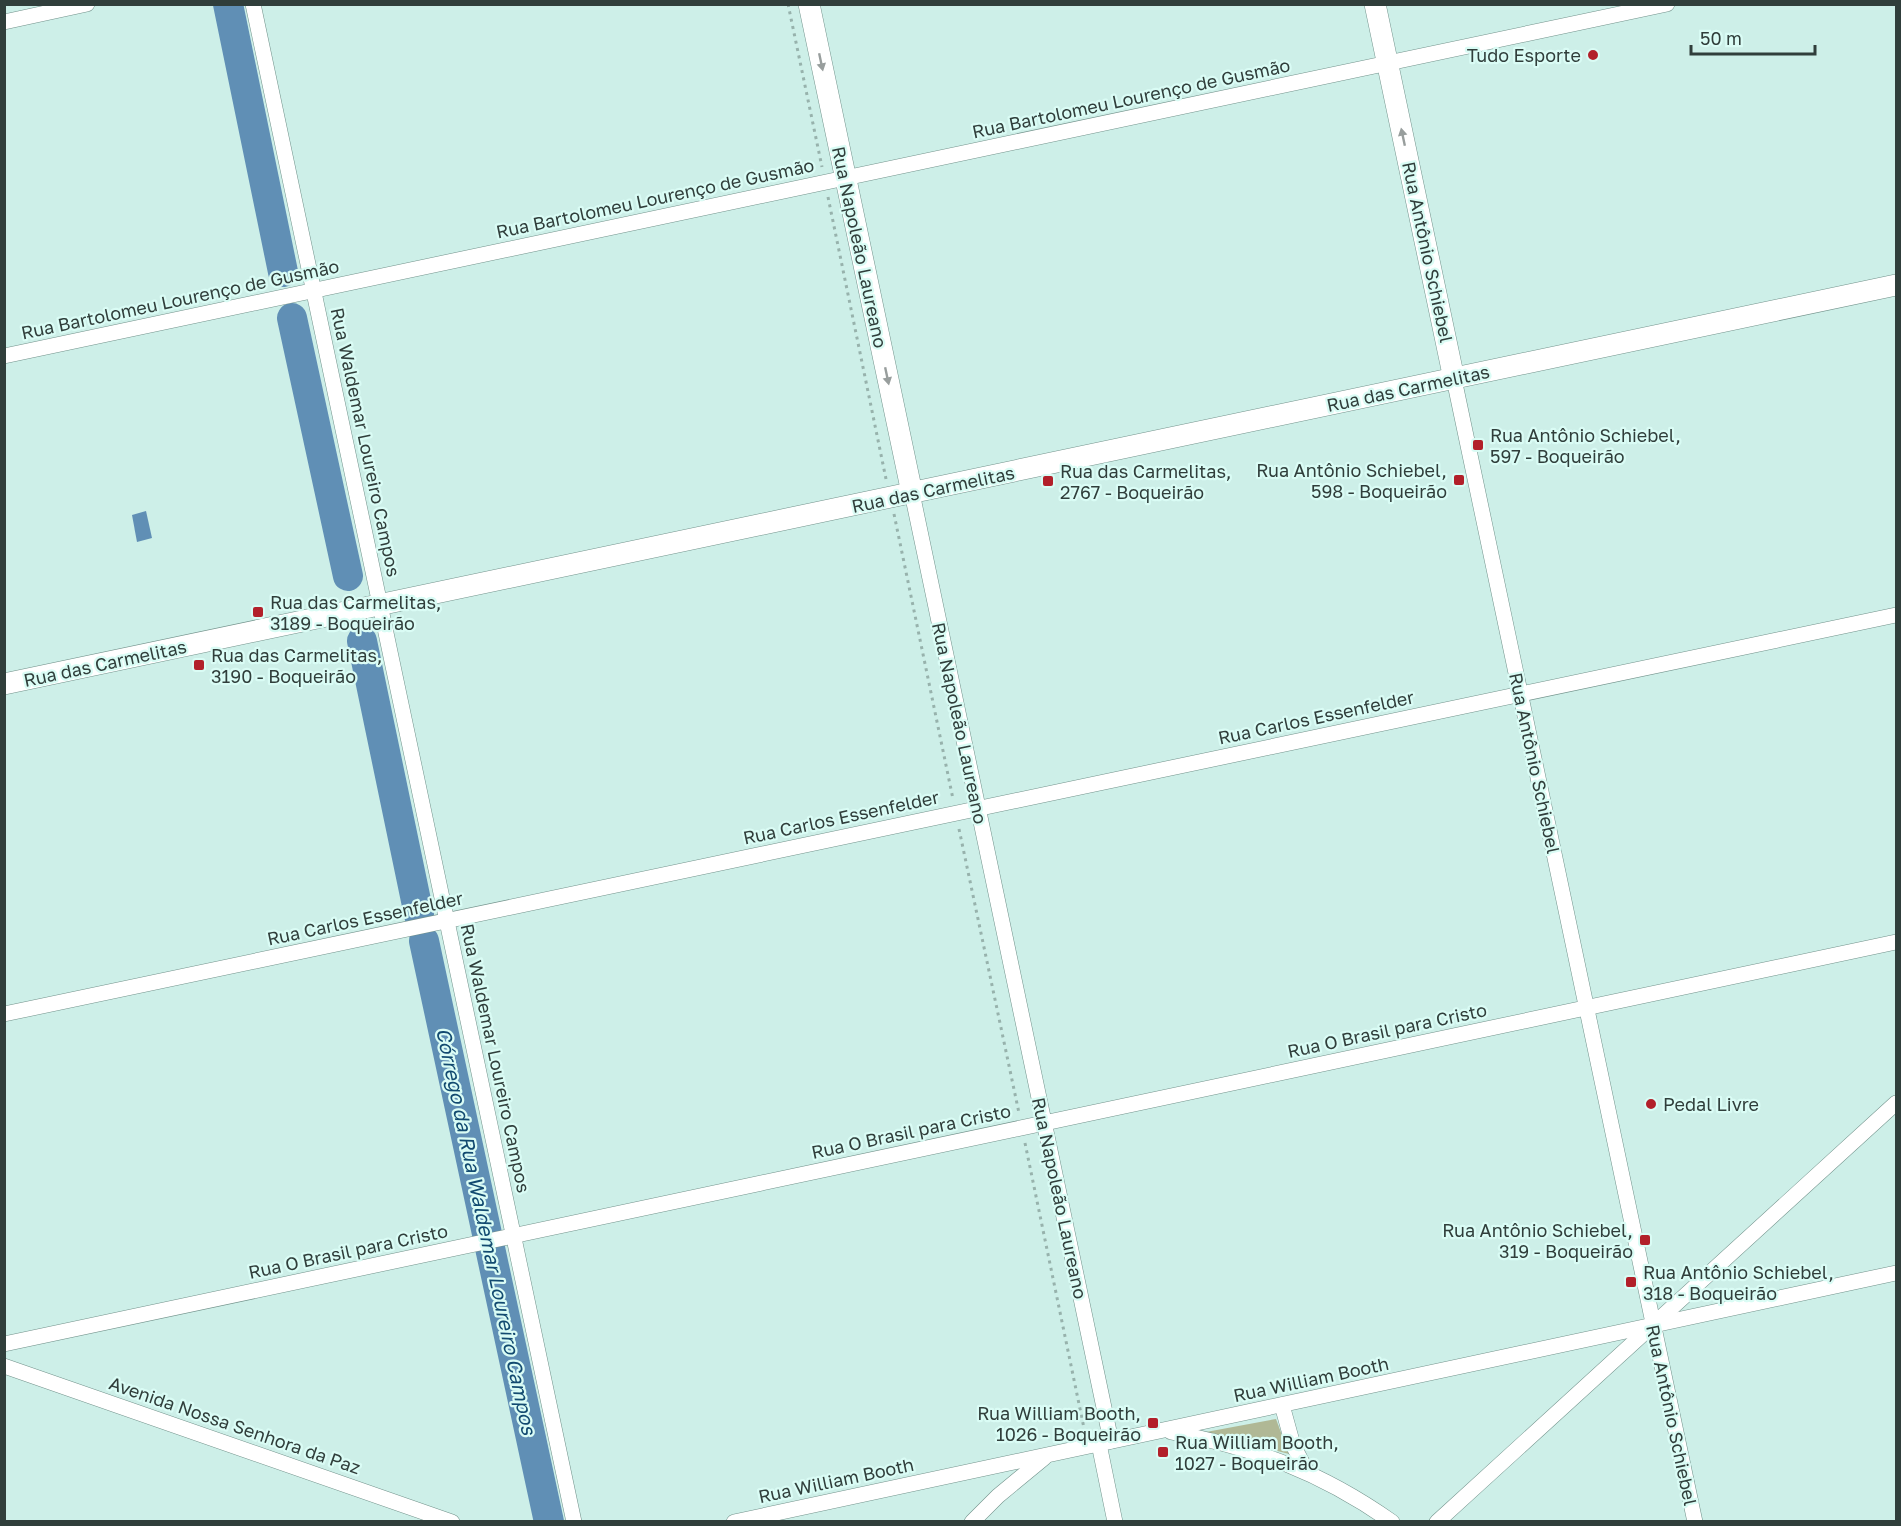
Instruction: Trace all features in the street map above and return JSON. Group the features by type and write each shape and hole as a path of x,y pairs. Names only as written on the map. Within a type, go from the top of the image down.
{"street":[{"path":"4,22 87,4"},
{"name":"Rua Waldemar Loureiro Campos","path":"254,4 574,1521"},
{"name":"Rua Napoleão Laureano","path":"809,4 1044,1123 1105,1443 1115,1521"},
{"name":"Rua Antônio Schiebel","path":"1376,4 1695,1521"},
{"name":"Rua Bartolomeu Lourenço de Gusmão","path":"4,356 1667,4"},
{"name":"Rua das Carmelitas","path":"4,684 1896,285"},
{"name":"Rua Carlos Essenfelder","path":"4,1014 1896,615"},
{"name":"Rua O Brasil para Cristo","path":"4,1344 1896,942"},
{"path":"1437,1521 1896,1103"},
{"name":"Rua William Booth","path":"734,1521 1896,1273"},
{"name":"Avenida Nossa Senhora da Paz","path":"4,1366 452,1521"},
{"path":"1282,1405 1290,1436 1306,1470"},
{"path":"1162,1430 1226,1444 1306,1470 1336,1485 1392,1521"},
{"path":"972,1521 998,1496 1048,1455"}],"path":[{"path":"788,4 820,162"},
{"path":"829,201 886,475"},
{"path":"894,517 953,797"},
{"path":"959,826 1019,1115"},
{"path":"1024,1142 1083,1423"}],"green space":[{"path":"1276,1419 1289,1454 1206,1432"}],"water":[{"path":"146,511 152,538 137,542 132,515"}],"waterway":[{"name":"Córrego da Rua Waldemar Loureiro Campos","path":"228,4 283,272"},
{"name":"Córrego da Rua Waldemar Loureiro Campos","path":"292,318 348,576"},
{"name":"Córrego da Rua Waldemar Loureiro Campos","path":"362,641 419,915"},
{"name":"Córrego da Rua Waldemar Loureiro Campos","path":"424,941 549,1522"}],"place":[{"name":"Tudo Esporte","path":"1593,55"},
{"name":"Rua Antônio Schiebel, 597 - Boqueirão","path":"1478,445"},
{"name":"Rua Antônio Schiebel, 598 - Boqueirão","path":"1459,480"},
{"name":"Rua das Carmelitas, 2767 - Boqueirão","path":"1048,481"},
{"name":"Rua das Carmelitas, 3189 - Boqueirão","path":"258,612"},
{"name":"Rua das Carmelitas, 3190 - Boqueirão","path":"199,665"},
{"name":"Pedal Livre","path":"1651,1104"},
{"name":"Rua Antônio Schiebel, 319 - Boqueirão","path":"1645,1240"},
{"name":"Rua Antônio Schiebel, 318 - Boqueirão","path":"1631,1282"},
{"name":"Rua William Booth, 1026 - Boqueirão","path":"1153,1423"},
{"name":"Rua William Booth, 1027 - Boqueirão","path":"1163,1452"}]}
